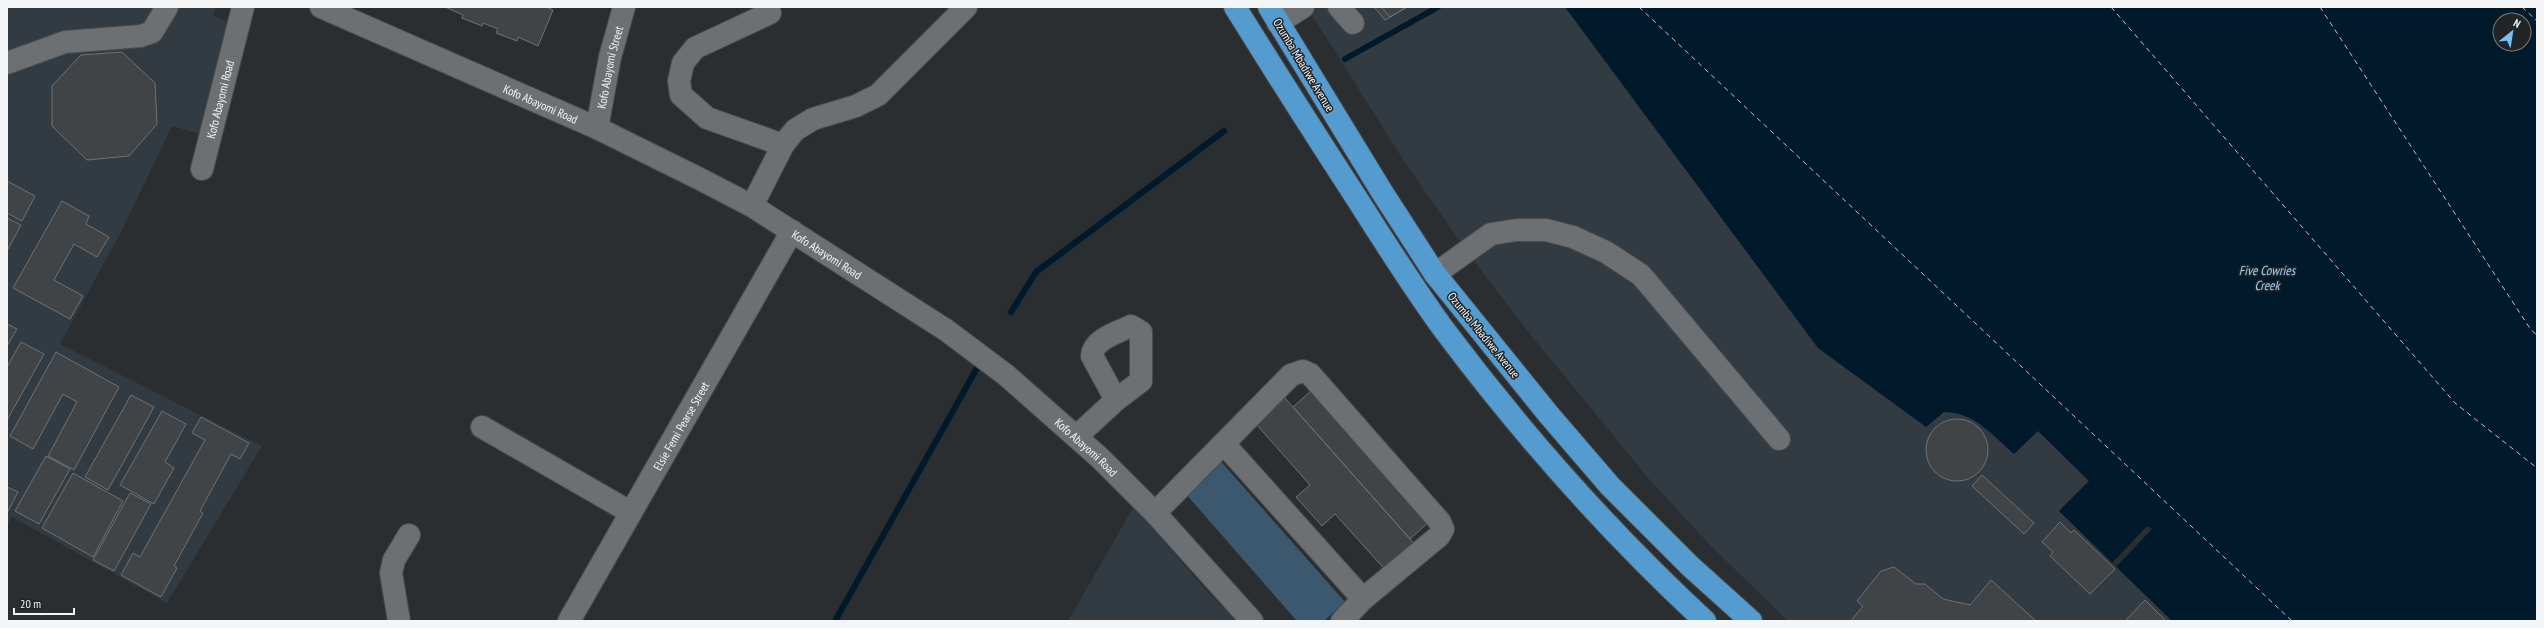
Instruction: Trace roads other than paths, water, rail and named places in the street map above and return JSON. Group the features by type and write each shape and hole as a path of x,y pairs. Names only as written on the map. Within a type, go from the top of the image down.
{"highway":[{"path":"1235,7 1393,255 1445,330 1526,432 1599,516 1667,586 1705,621"},
{"name":"Ozumba Mbadiwe Avenue","path":"1274,15 1435,274 1549,415 1610,486 1690,566 1751,621"}],"street":[{"path":"7,63 65,42 141,36 152,32 167,7"},
{"name":"Kofo Abayomi Road","path":"202,169 241,7"},
{"name":"Kofo Abayomi Road","path":"321,7 597,128 752,206 946,330 1006,375 1077,436 1155,512 1252,621"},
{"name":"Kofo Abayomi Street","path":"597,128 610,57 624,7"},
{"path":"752,206 783,145 795,130 812,119 856,106 878,95 966,7"},
{"path":"1274,15 1303,7"},
{"path":"1339,7 1353,23"},
{"path":"770,13 695,48 684,63 678,81 681,95 707,118 783,145"},
{"path":"1435,274 1491,234 1517,230 1546,230 1573,237 1606,252 1641,275 1779,439"},
{"name":"Elsie Femi Pearse Street","path":"569,621 792,231"},
{"path":"1155,512 1225,445 1292,375 1303,372 1310,374 1440,522 1443,529 1439,536 1363,599 1342,621"},
{"path":"1077,436 1116,400"},
{"path":"482,427 630,512"},
{"path":"1225,445 1363,599"},
{"path":"399,621 391,573 394,560 409,535"}],"water":[{"name":"Five Cowries Creek","path":"1565,7 2537,7 2537,621 2172,621 2059,511 2089,481 2038,431 2014,454 1991,432 1974,420 1965,416 1944,412 1926,427 1818,348"}],"waterway":[{"path":"1345,59 1438,7"},
{"path":"1011,312 1036,272 1224,131"},
{"path":"835,621 977,368"}]}
